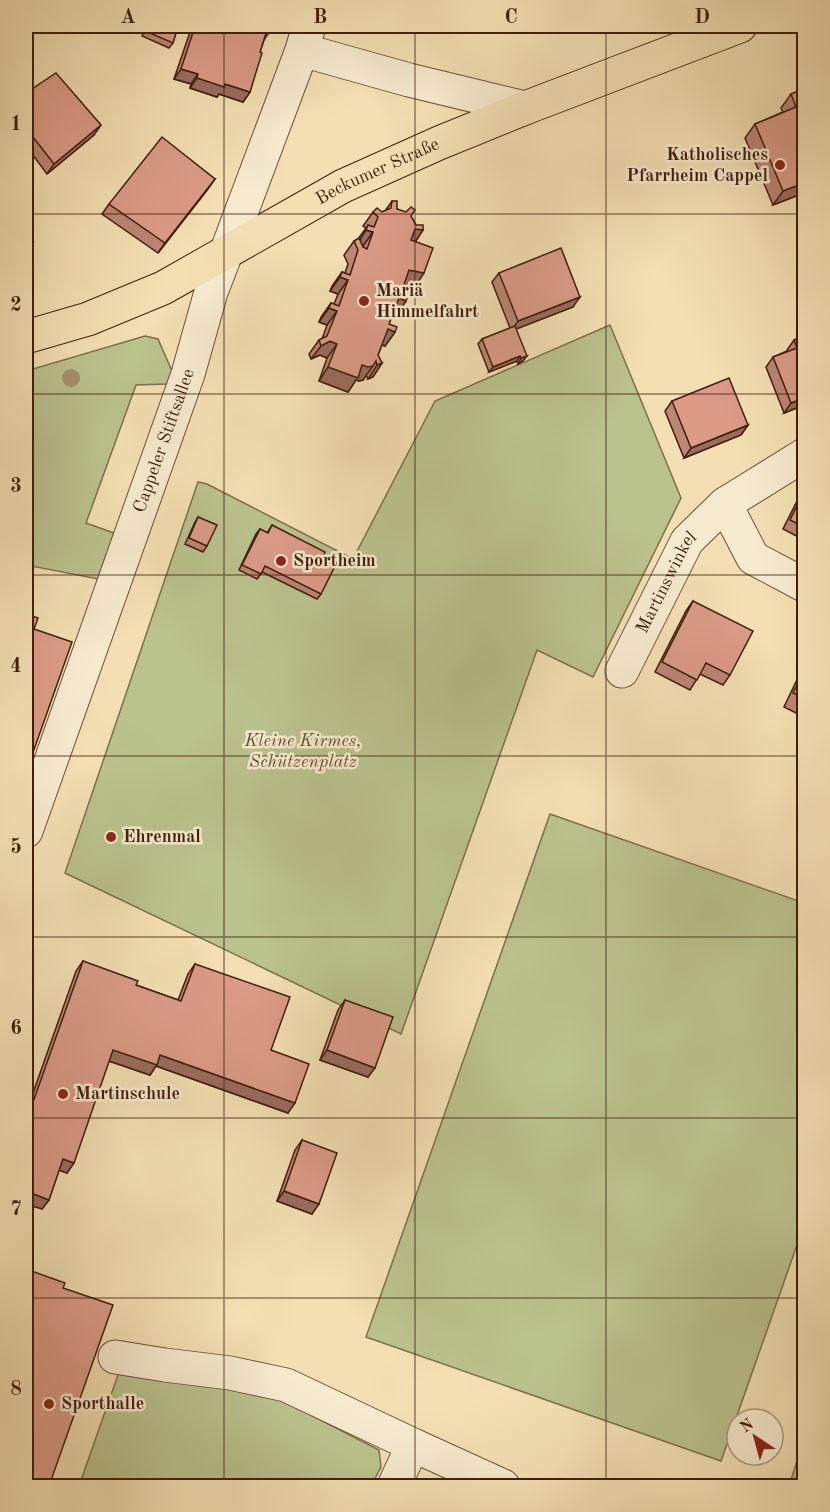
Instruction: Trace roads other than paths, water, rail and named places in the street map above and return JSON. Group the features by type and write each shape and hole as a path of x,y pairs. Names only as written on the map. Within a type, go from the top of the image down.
{"main road":[{"name":"Beckumer Straße","path":"26,337 88,319 163,288 343,186 439,143 740,26"}],"street":[{"name":"Cappeler Stiftsallee","path":"26,831 188,374 211,292 305,38 409,80 525,108"},
{"name":"Martinswinkel","path":"622,671 687,541 725,504 804,455"},
{"path":"725,504 753,558 804,585"},
{"path":"115,1356 231,1373 286,1385 503,1486"},
{"path":"394,1486 413,1445"}],"place":[{"name":"Katholisches Pfarrheim Cappel","path":"780,165"},
{"name":"Mariä Himmelfahrt","path":"364,301"},
{"name":"Sportheim","path":"281,561"},
{"name":"Ehrenmal","path":"111,837"},
{"name":"Martinschule","path":"63,1094"},
{"name":"Sporthalle","path":"49,1404"}],"park label":[{"name":"Kleine Kirmes, Schützenplatz","path":"303,751"}]}
